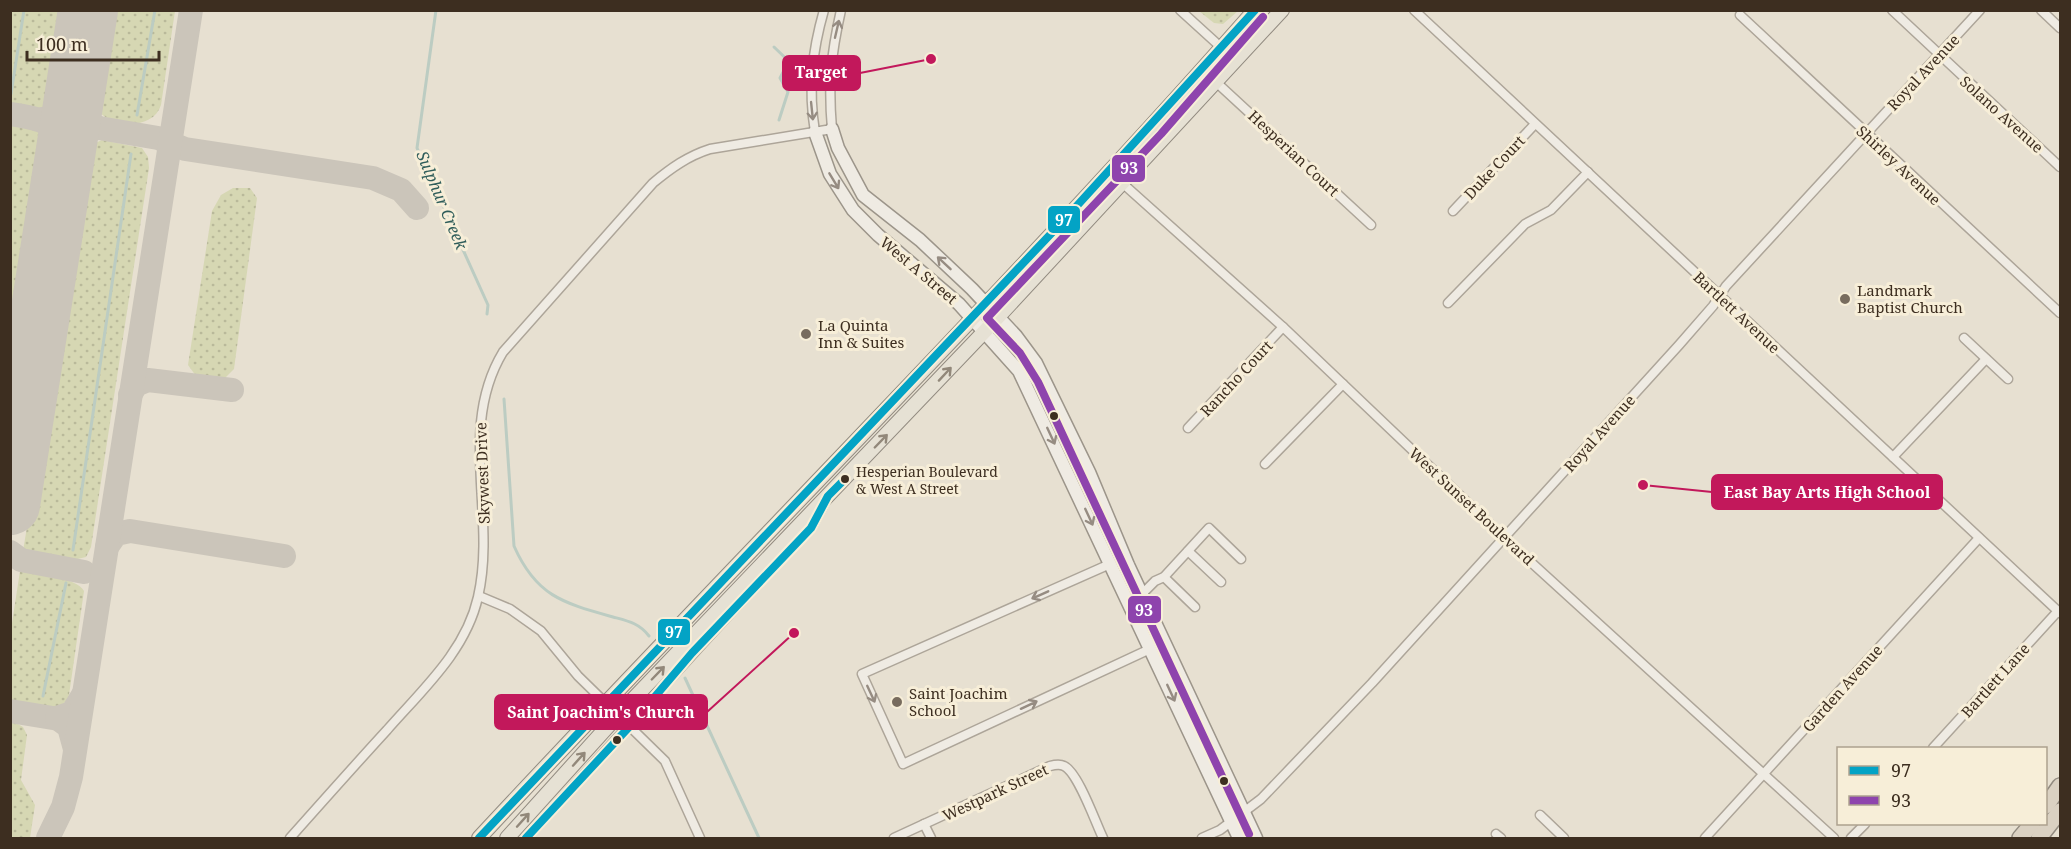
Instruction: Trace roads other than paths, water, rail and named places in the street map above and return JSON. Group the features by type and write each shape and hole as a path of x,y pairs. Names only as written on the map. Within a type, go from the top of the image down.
{"highway":[{"path":"2047,805 2061,786"},
{"path":"2039,838 2061,812"},
{"path":"2020,838 2031,825"}],"main road":[{"path":"479,838 604,703 1111,173 1255,10"},
{"path":"507,838 618,715 986,331 1282,10"},
{"name":"West A Street","path":"832,129 838,148 863,195 920,240 986,304 1036,363 1089,472 1128,565 1256,838"},
{"name":"West A Street","path":"815,132 830,174 853,210 973,318 1020,371 1239,838"},
{"path":"1064,464 1089,472"},
{"path":"1110,564 1128,565"}],"street":[{"name":"West A Street","path":"815,132 810,89 811,66 824,10"},
{"name":"West A Street","path":"832,129 830,67 841,10"},
{"path":"1180,10 1235,60"},
{"name":"Bartlett Avenue","path":"1414,10 2059,612"},
{"name":"Solano Avenue","path":"1892,10 2061,167"},
{"name":"Royal Avenue","path":"1202,838 1231,821 1261,799 1359,698 1686,338 1726,286 1980,10"},
{"path":"2041,10 2061,28"},
{"name":"Shirley Avenue","path":"1740,15 2061,313"},
{"name":"Hesperian Court","path":"1216,82 1371,225"},
{"name":"Duke Court","path":"1453,211 1535,124"},
{"name":"Skywest Drive","path":"290,838 447,662 461,641 478,596 484,541 480,417 487,384 503,352 653,183 677,164 711,150 832,129"},
{"path":"1448,303 1525,224 1551,210 1588,172"},
{"name":"West Sunset Boulevard","path":"1111,173 1283,327 1504,538 1834,838"},
{"name":"Rancho Court","path":"1188,428 1283,327"},
{"path":"1964,338 2008,379"},
{"path":"1893,457 1986,359"},
{"path":"1265,464 1343,384"},
{"path":"526,838 630,726 692,653 811,528 828,496"},
{"path":"1142,594 1155,581 1164,577 1209,528 1241,559"},
{"name":"Garden Avenue","path":"1705,838 1979,538"},
{"path":"1188,551 1221,582"},
{"path":"1110,564 862,674 903,764 1150,649"},
{"path":"1164,577 1195,607"},
{"path":"478,596 510,609 542,631 578,676 665,761 700,838"},
{"name":"Bartlett Lane","path":"1934,747 2059,612"},
{"name":"Westpark Street","path":"894,838 1050,766 1064,766 1074,776 1103,838"},
{"path":"1540,815 1564,838"},
{"path":"924,824 931,838"},
{"path":"1851,838 1864,825"}],"waterway":[{"path":"11,94 24,10"},
{"path":"137,115 155,10"},
{"name":"Sulphur Creek","path":"436,10 417,148 488,305 487,314"},
{"path":"774,47 800,72"},
{"path":"779,120 788,92 780,78 789,61"},
{"path":"73,550 131,154"},
{"name":"Sulphur Creek","path":"504,399 514,546 523,563 542,587 553,595 580,607 633,623 649,636"},
{"path":"43,696 66,583"},
{"name":"Sulphur Creek","path":"685,678 759,838"}],"place":[{"name":"Target","path":"931,59"},
{"name":"Landmark Baptist Church","path":"1845,299"},
{"name":"La Quinta Inn & Suites","path":"806,334"},
{"name":"Hesperian Boulevard & West A Street","path":"845,479"},
{"name":"East Bay Arts High School","path":"1643,485"},
{"name":"Saint Joachim's Church","path":"794,633"},
{"name":"Saint Joachim School","path":"897,702"}]}
